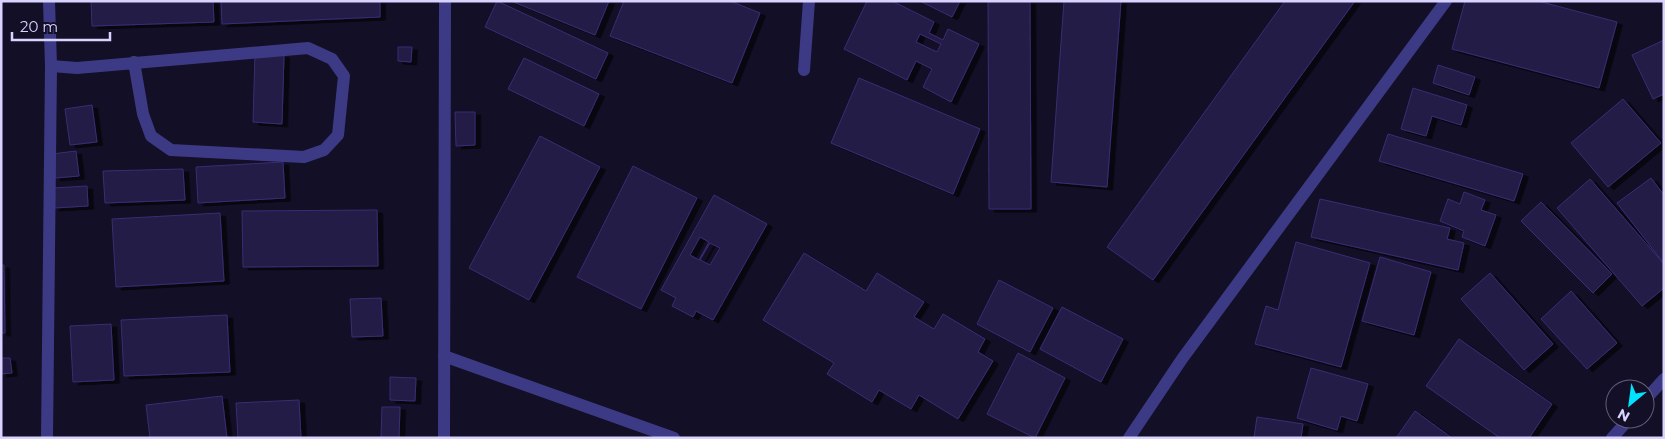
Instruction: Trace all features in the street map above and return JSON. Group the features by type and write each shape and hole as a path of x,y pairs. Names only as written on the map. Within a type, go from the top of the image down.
{"street":[{"path":"47,438 51,66 49,1"},
{"path":"444,438 445,1"},
{"path":"804,70 809,1"},
{"path":"1129,438 1182,359 1446,1"},
{"path":"51,66 77,68 134,62 308,48 332,60 344,76 338,135 324,150 304,157 171,150 150,136 143,114 134,62"},
{"path":"444,356 674,438"},
{"path":"1655,388 1664,378"}],"building":[{"path":"91,1 213,1 214,22 92,26"},
{"path":"221,1 380,1 380,17 222,24"},
{"path":"497,1 608,53 596,79 485,27"},
{"path":"511,1 609,1 595,35"},
{"path":"624,1 730,1 760,13 732,83 610,36"},
{"path":"867,1 892,1 934,22 929,33 943,40 948,29 979,44 951,102 923,87 932,69 916,61 907,80 844,49","holes":["920,34 941,44 937,52 916,42"]},
{"path":"920,1 960,1 952,17"},
{"path":"988,1 1030,1 1031,209 989,209"},
{"path":"1064,1 1121,1 1107,187 1051,182"},
{"path":"1285,1 1355,1 1153,280 1107,247"},
{"path":"1465,1 1538,1 1617,22 1599,88 1452,49"},
{"path":"1664,40 1664,94 1653,99 1632,55"},
{"path":"398,47 412,47 411,62 398,61"},
{"path":"255,54 284,55 282,124 253,122"},
{"path":"524,58 599,94 584,126 508,89"},
{"path":"1438,65 1475,77 1469,95 1433,83"},
{"path":"859,78 980,129 953,194 831,143"},
{"path":"1413,88 1467,105 1461,125 1432,116 1426,136 1401,129"},
{"path":"1623,99 1661,143 1608,187 1571,143"},
{"path":"92,105 97,142 70,145 65,109"},
{"path":"455,112 475,112 475,145 456,146"},
{"path":"1388,134 1523,174 1514,201 1379,161"},
{"path":"540,136 600,167 529,300 469,268"},
{"path":"76,151 79,176 55,178 52,154"},
{"path":"283,162 285,198 198,203 196,167"},
{"path":"633,166 697,198 641,309 577,277"},
{"path":"183,169 185,200 105,203 103,171"},
{"path":"1651,178 1664,195 1664,260 1662,261 1617,203"},
{"path":"1590,179 1664,264 1664,288 1642,306 1557,208"},
{"path":"87,186 88,206 54,208 53,188"},
{"path":"1464,192 1485,200 1481,210 1496,215 1485,246 1462,237 1464,231 1440,221 1448,199 1460,204"},
{"path":"714,195 767,224 713,320 696,311 693,317 672,306 676,298 661,290","holes":["700,237 709,242 699,260 690,255","710,243 720,248 710,265 700,260"]},
{"path":"1320,199 1450,228 1447,239 1464,243 1458,270 1311,237"},
{"path":"1541,202 1612,274 1593,293 1521,221"},
{"path":"377,210 378,266 243,267 242,211"},
{"path":"220,213 224,281 116,287 112,219"},
{"path":"1296,242 1370,263 1341,367 1255,344 1266,306 1278,310"},
{"path":"804,253 866,291 877,273 924,302 914,317 934,329 943,314 985,339 978,352 993,361 958,419 919,395 911,409 879,390 872,402 827,374 834,363 763,320"},
{"path":"1380,257 1431,272 1414,335 1362,321"},
{"path":"1,265 4,265 5,333 1,333"},
{"path":"1490,273 1553,344 1524,370 1461,299"},
{"path":"999,280 1053,308 1030,352 977,324"},
{"path":"1571,291 1617,343 1587,369 1541,319"},
{"path":"381,298 383,336 352,337 350,299"},
{"path":"1062,307 1123,339 1101,382 1040,349"},
{"path":"227,315 230,372 124,376 121,320"},
{"path":"111,324 114,380 73,382 70,326"},
{"path":"1459,339 1552,404 1529,438 1500,438 1426,386"},
{"path":"1018,353 1065,378 1035,438 987,414"},
{"path":"1,358 10,358 12,373 1,374"},
{"path":"1311,368 1368,384 1357,421 1341,416 1337,430 1297,418"},
{"path":"390,377 416,378 415,401 390,400"},
{"path":"222,396 227,438 150,438 146,405"},
{"path":"299,400 301,438 238,438 236,403"},
{"path":"382,407 400,407 399,438 381,438"},
{"path":"1415,411 1452,438 1396,438"},
{"path":"1257,417 1303,424 1301,438 1254,438"}]}
